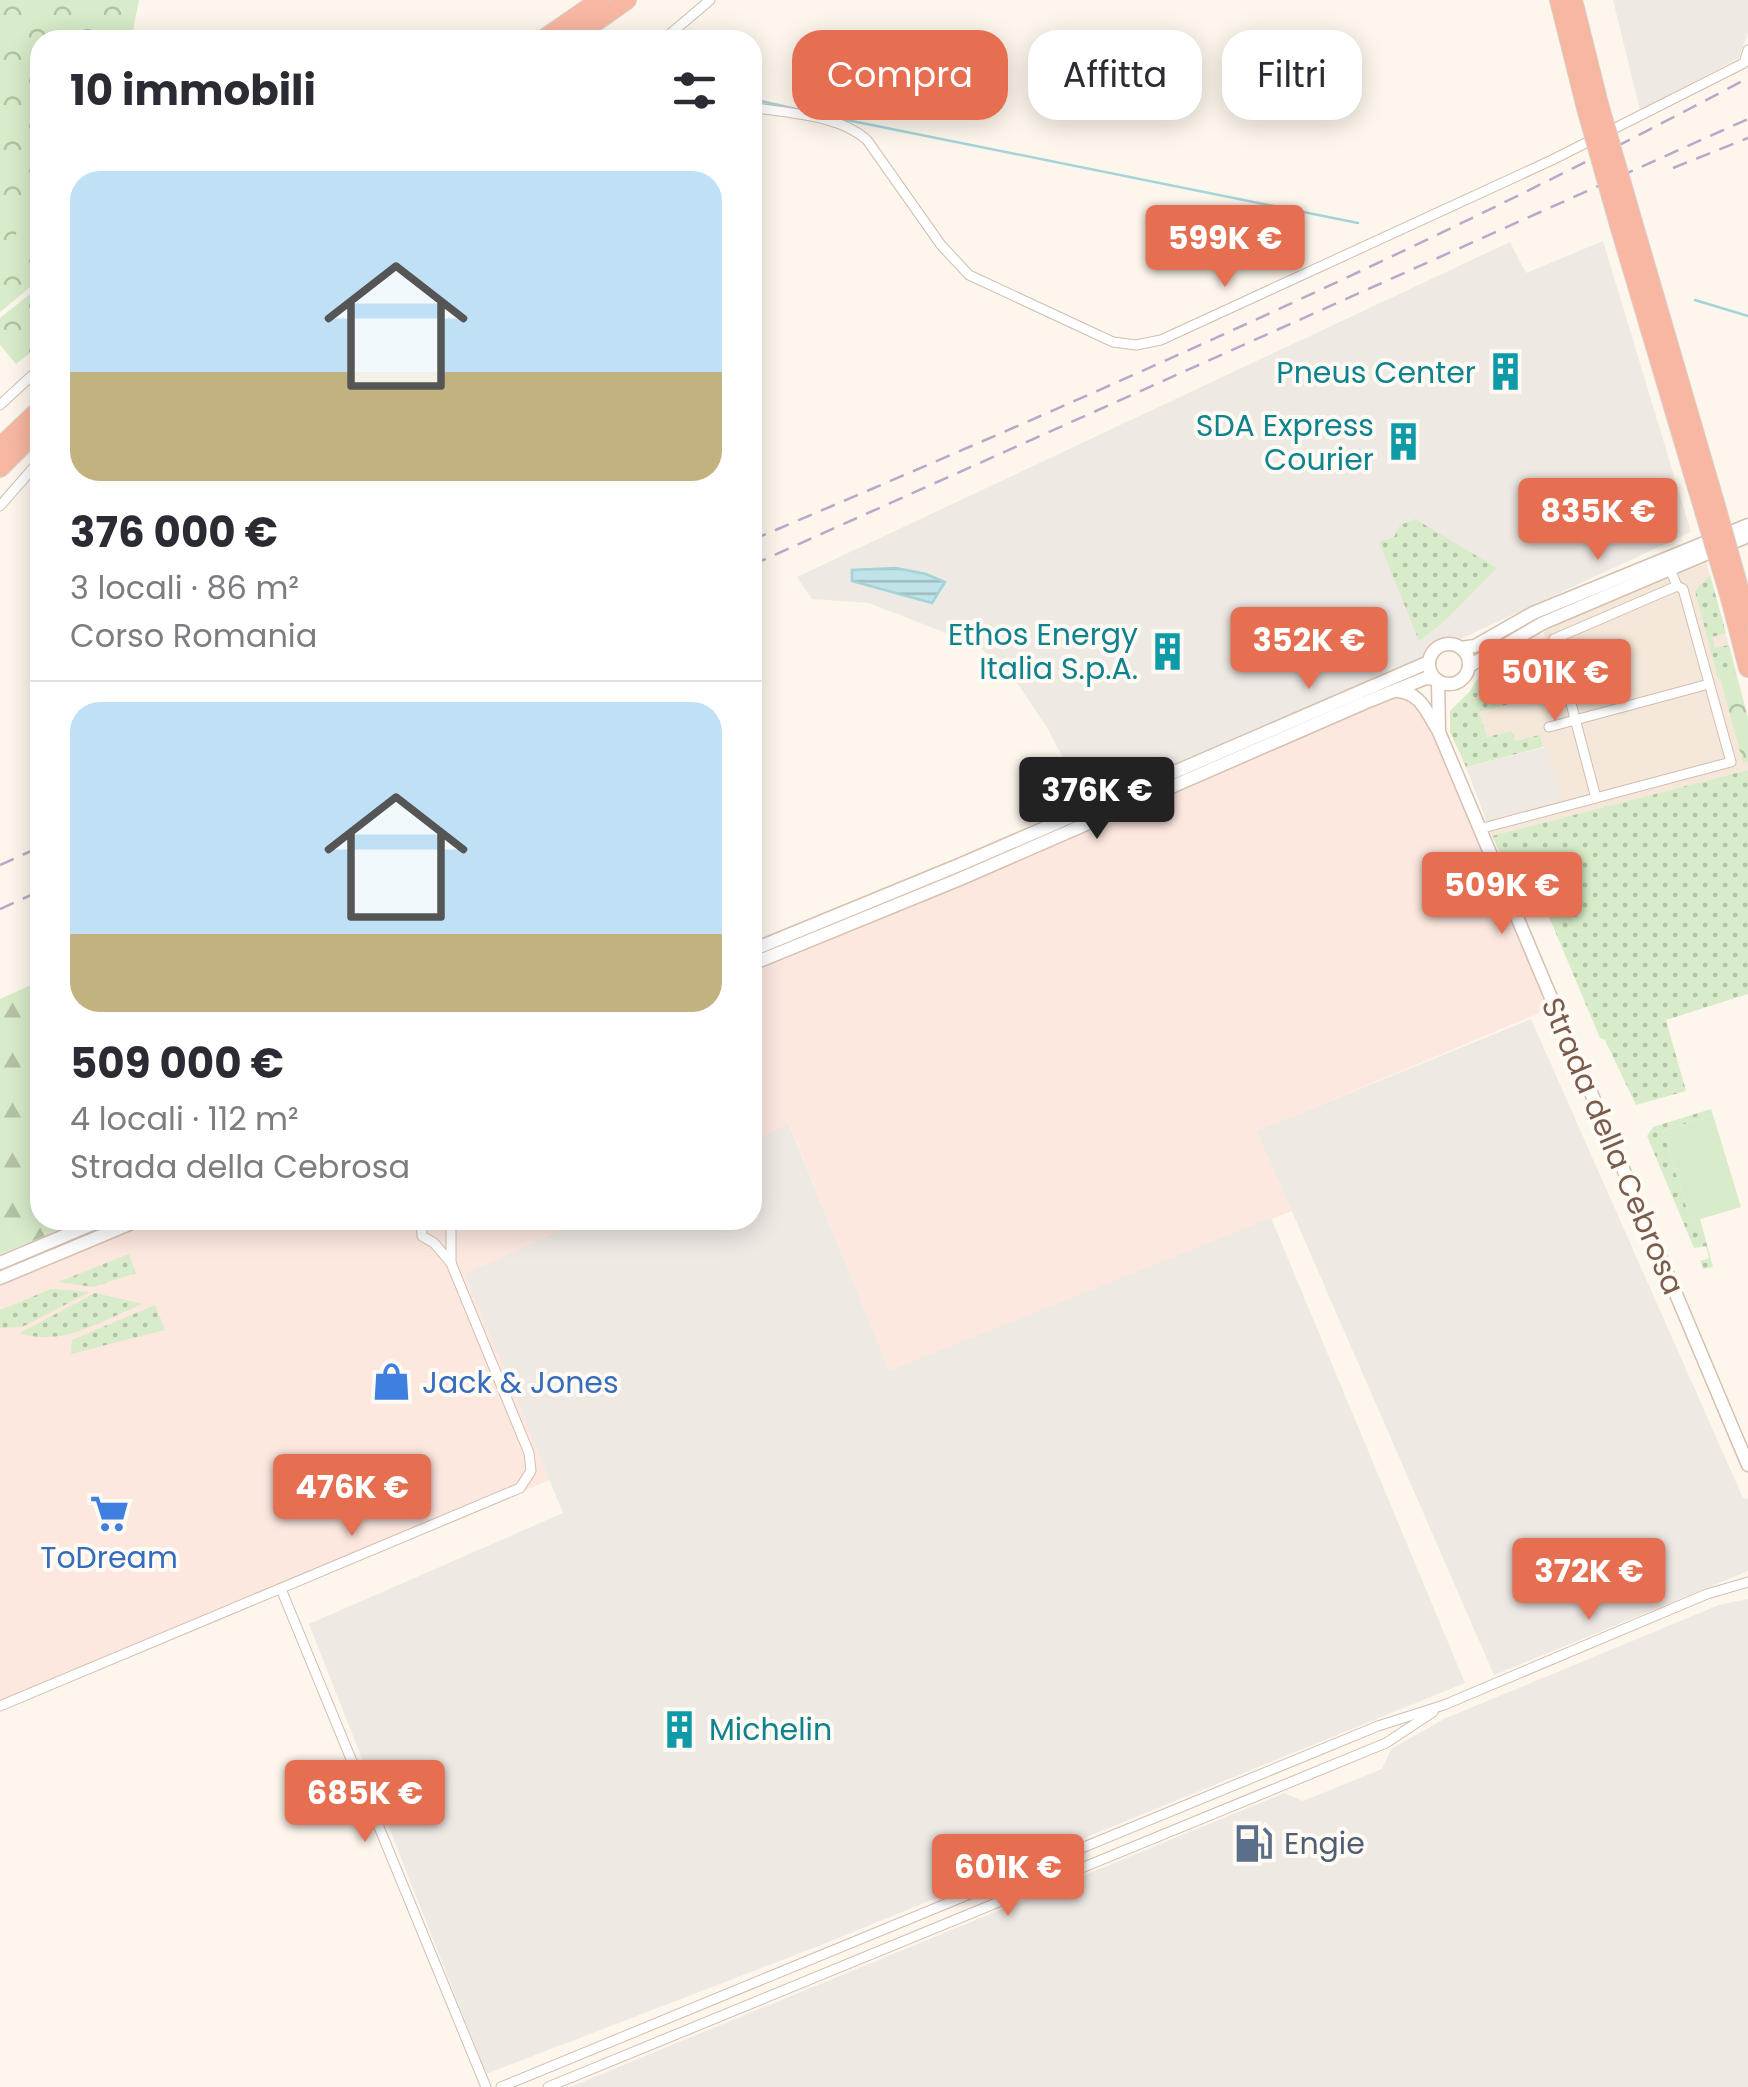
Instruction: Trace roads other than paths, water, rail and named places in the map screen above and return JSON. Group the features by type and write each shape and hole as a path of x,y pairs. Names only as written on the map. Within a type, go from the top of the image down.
{"highway":[{"path":"556,30 600,0"},
{"path":"584,30 628,0"},
{"path":"1547,0 1568,37"},
{"path":"1559,0 1736,596 1748,668"},
{"path":"1573,0 1591,73"},
{"path":"1581,0 1593,106"},
{"path":"0,446 30,418"},
{"path":"0,468 30,438"},
{"path":"1736,596 1748,619"}],"main road":[{"path":"1461,648 1475,646 1532,613 1748,525"},
{"path":"1438,714 1469,666 1533,628 1748,536"},
{"path":"762,946 1428,662 1440,646 1452,644 1461,648 1469,666"},
{"path":"1428,662 1436,680"},
{"path":"762,960 1394,690 1426,678 1446,684 1458,682"},
{"name":"Strada della Cebrosa","path":"1436,680 1439,732 1748,1465"},
{"path":"1394,690 1410,692 1418,698 1439,732"},
{"path":"0,1263 78,1230"},
{"path":"0,1278 115,1230"}],"street":[{"path":"676,30 710,0"},
{"path":"762,109 840,123 856,130 941,245 970,275 1113,342 1136,345 1161,340 1552,160 1744,63 1748,50"},
{"path":"0,405 30,377"},
{"path":"0,506 30,472"},
{"path":"1479,829 1731,762 1683,589 1677,586 1670,569"},
{"path":"1596,798 1554,639 1677,586"},
{"path":"1549,727 1708,684"},
{"path":"0,1706 513,1493 528,1478 532,1464 529,1453 451,1263 434,1243 422,1236 422,1230"},
{"path":"450,1230 451,1263"},
{"path":"434,1243 450,1236"},
{"path":"501,2087 1378,1726 1444,1705 1707,1594 1748,1582"},
{"path":"280,1589 486,2087"},
{"path":"548,2087 1386,1743 1444,1705"},
{"path":"1134,1826 1142,1844"},
{"path":"1039,1866 1046,1882"}],"water":[{"path":"896,568 945,582 932,603 852,581 852,570"}],"waterway":[{"path":"762,101 792,108"},
{"path":"847,120 1358,223"},
{"path":"1695,300 1748,316"}],"railway":[{"path":"762,536 1004,432 1380,262 1748,78"},
{"path":"762,561 1748,119"},
{"path":"1673,168 1748,138"},
{"path":"0,865 30,852"},
{"path":"0,909 30,896"}],"place":[{"name":"Pneus Center","path":"1506,372"},
{"name":"SDA Express Courier","path":"1404,442"},
{"name":"Ethos Energy Italia S.p.A.","path":"1168,651"},
{"name":"Jack & Jones","path":"392,1382"},
{"name":"ToDream","path":"109,1513"},
{"name":"Michelin","path":"679,1729"},
{"name":"Engie","path":"1254,1843"}]}
